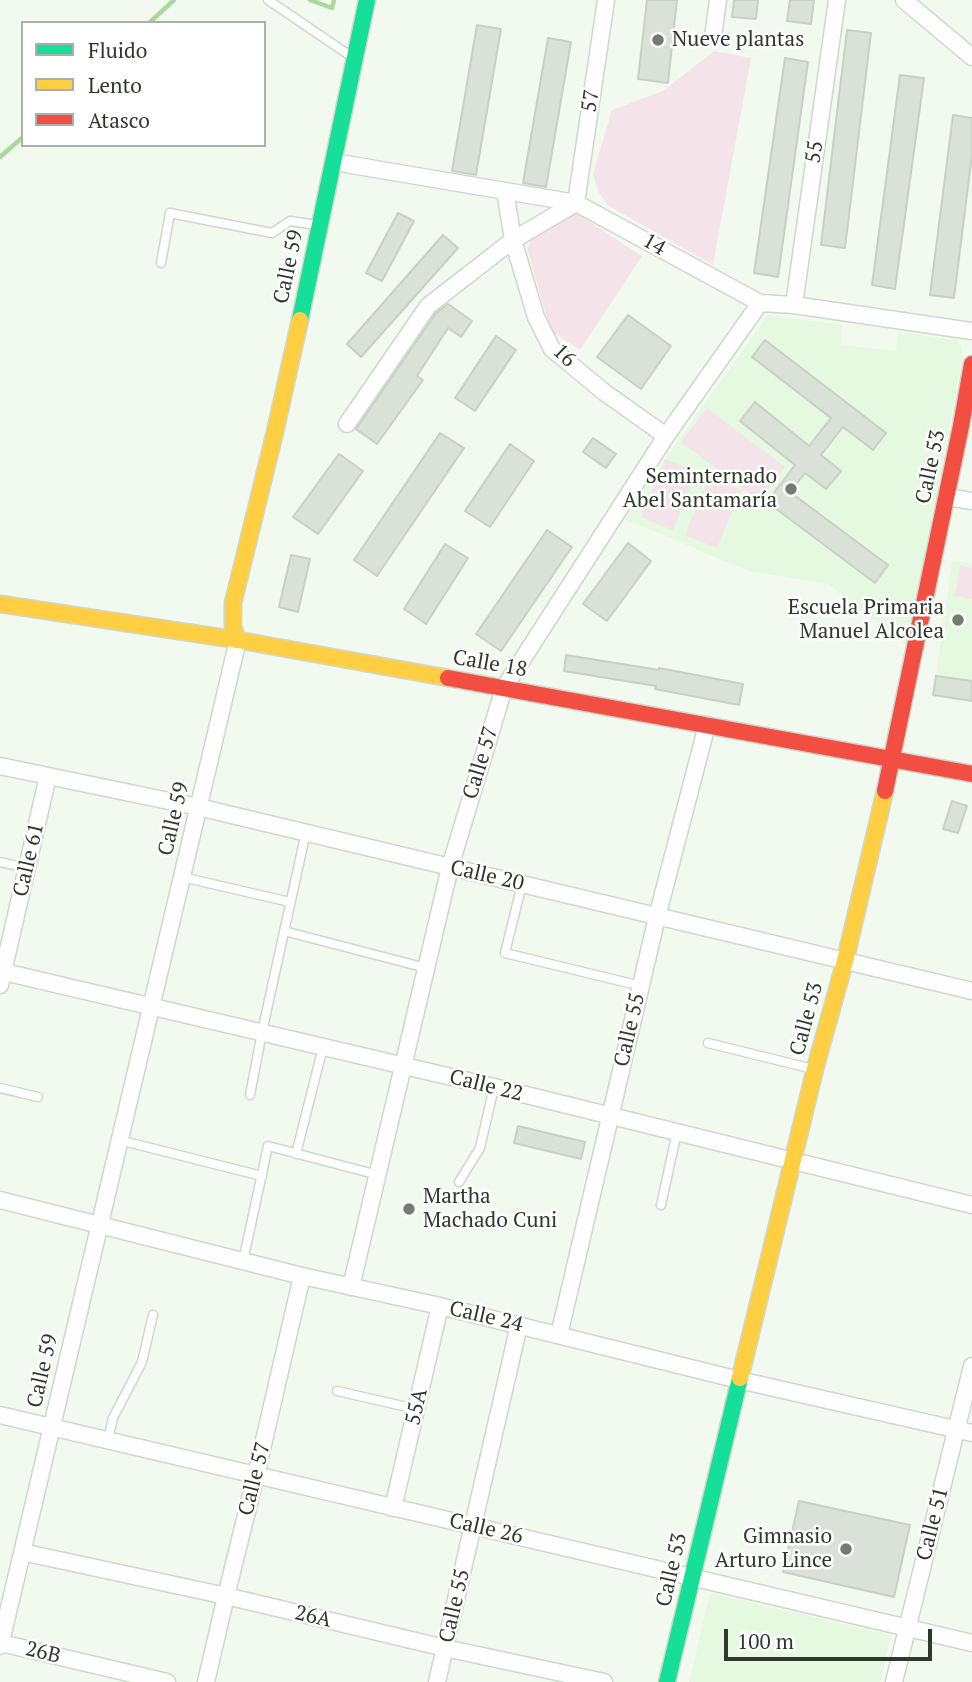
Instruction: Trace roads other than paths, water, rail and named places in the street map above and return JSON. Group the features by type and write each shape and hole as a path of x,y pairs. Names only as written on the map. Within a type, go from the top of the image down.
{"street":[{"name":"Calle 59","path":"0,1645 238,639 233,627 233,603 275,432 367,0"},
{"name":"57","path":"576,203 606,0"},
{"path":"713,37 718,0"},
{"name":"55","path":"794,305 837,0"},
{"path":"904,0 972,57"},
{"name":"14","path":"334,162 576,203 760,303 794,305 972,331"},
{"name":"16","path":"505,191 513,240 536,317 552,349 604,392 666,436"},
{"path":"346,424 428,306 513,240 576,203"},
{"name":"Calle 57","path":"351,1287 450,867 504,688 666,436 760,303"},
{"name":"Calle 53","path":"667,1682 792,1162 845,961 893,759 946,497 967,427 972,364"},
{"path":"946,497 972,501"},
{"name":"Calle 18","path":"0,604 238,639 972,774"},
{"name":"Calle 55","path":"559,1335 640,986 707,725"},
{"name":"Calle 20","path":"0,766 306,832 972,991"},
{"name":"Calle 61","path":"1,976 48,776"},
{"name":"Calle 22","path":"1,976 151,1006 262,1032 972,1205"},
{"name":"Calle 24","path":"0,1200 302,1276 440,1306 739,1380 964,1431"},
{"name":"Calle 57","path":"206,1682 302,1276"},
{"name":"55A","path":"393,1507 440,1306"},
{"name":"Calle 55","path":"438,1682 519,1325"},
{"name":"Calle 51","path":"894,1682 964,1431 972,1366"},
{"name":"Calle 26","path":"0,1415 972,1643"},
{"name":"26A","path":"22,1552 604,1682"},
{"name":"26B","path":"0,1645 167,1682"}],"lane":[{"path":"268,0 355,59"},
{"path":"160,263 170,213 272,233 290,221 320,225"},
{"path":"250,1095 306,832"},
{"path":"0,862 27,868"},
{"path":"182,877 290,902"},
{"path":"522,884 505,953 640,986"},
{"path":"284,931 426,968"},
{"path":"708,1043 815,1069"},
{"path":"296,1154 323,1047"},
{"path":"459,1182 480,1148 494,1087"},
{"path":"0,1088 38,1097"},
{"path":"661,1205 677,1132"},
{"path":"120,1140 262,1176"},
{"path":"243,1261 268,1146 377,1175"},
{"path":"108,1440 113,1418 142,1362 153,1315"},
{"path":"337,1391 416,1409"}],"waterway":[{"path":"151,21 174,0"},
{"path":"310,0 332,8 334,0"},
{"path":"0,157 21,139"}],"place":[{"name":"Nueve plantas","path":"658,40"},
{"name":"Seminternado Abel Santamaría","path":"791,489"},
{"name":"Escuela Primaria Manuel Alcolea","path":"958,620"},
{"name":"Martha Machado Cuni","path":"409,1209"},
{"name":"Gimnasio Arturo Lince","path":"846,1549"}]}
